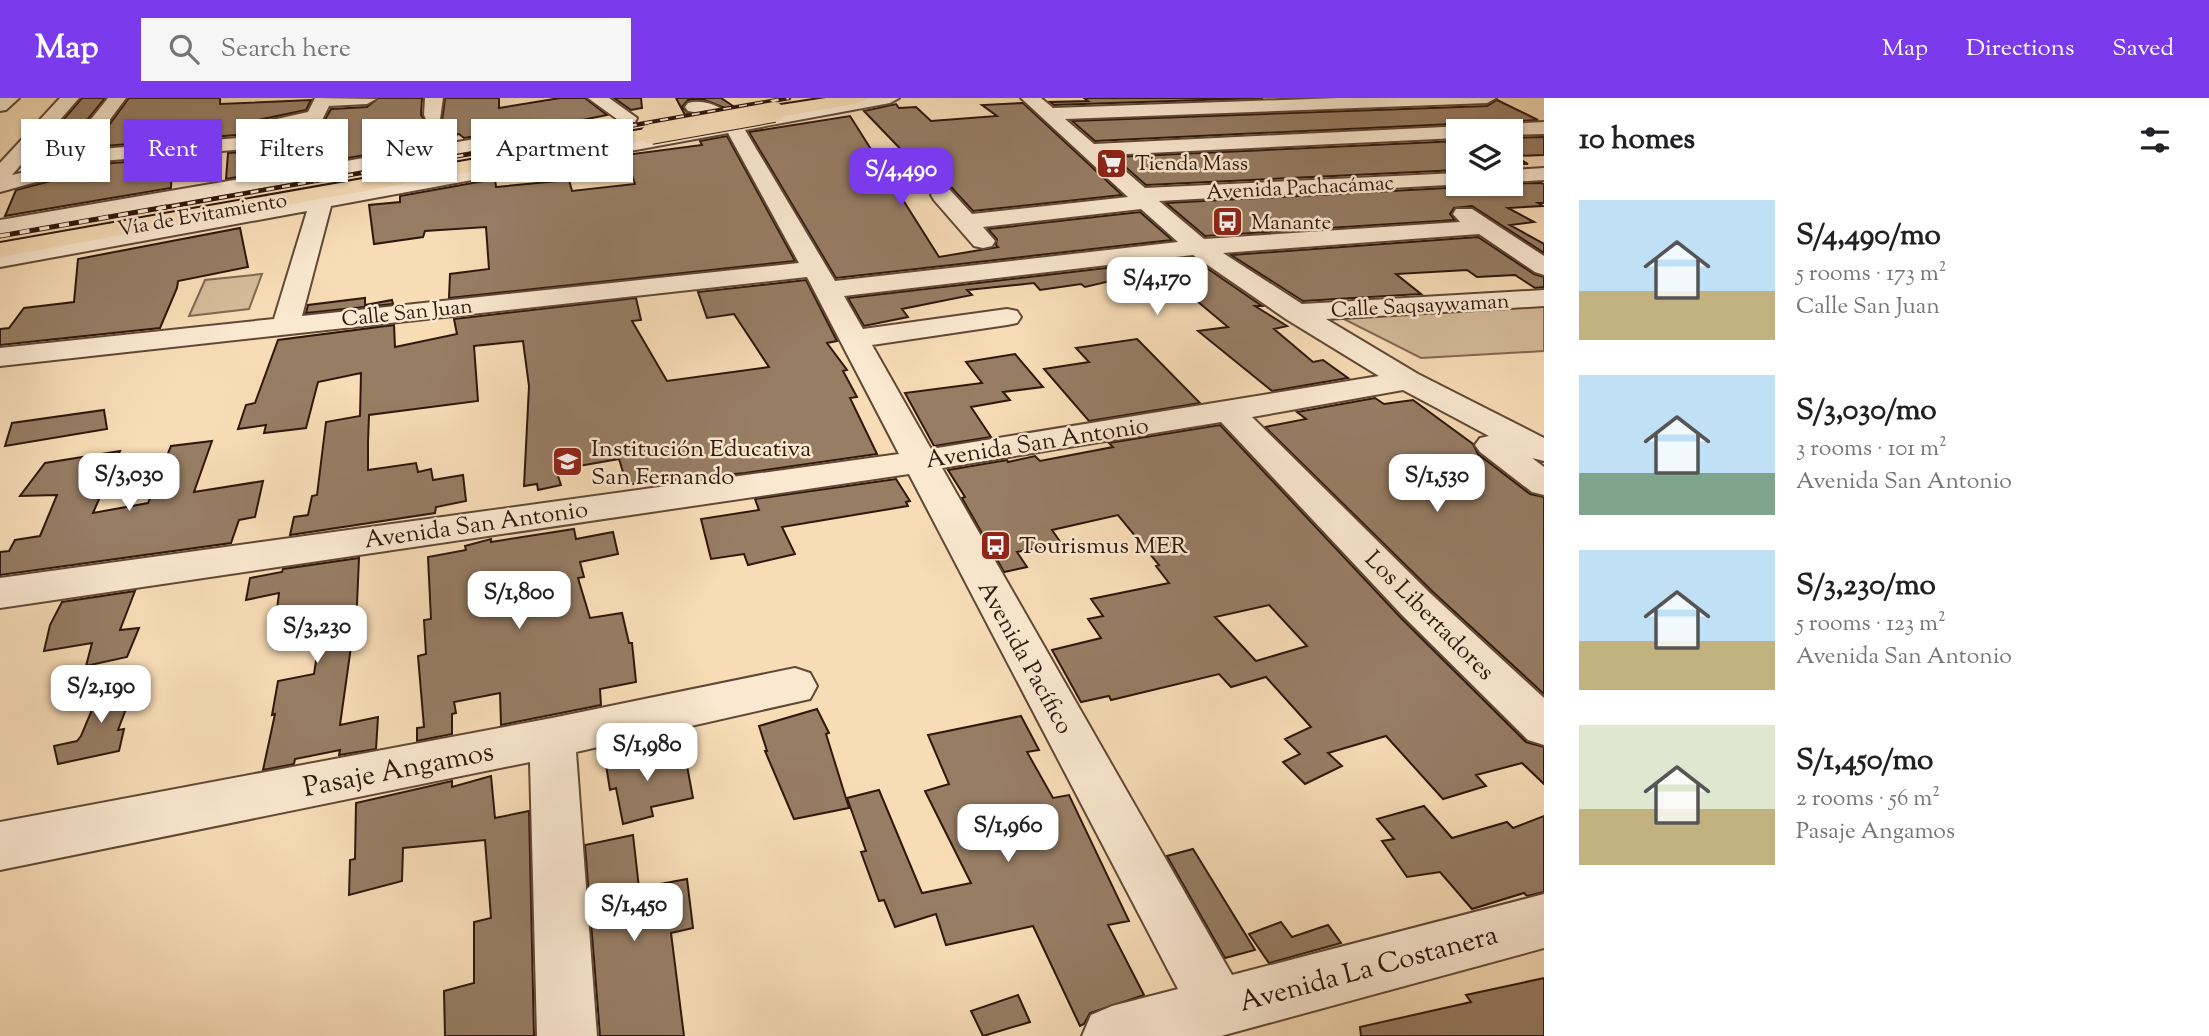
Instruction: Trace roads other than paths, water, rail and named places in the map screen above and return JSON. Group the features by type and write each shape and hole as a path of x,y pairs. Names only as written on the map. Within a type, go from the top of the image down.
{"highway":[{"name":"Vía de Evitamiento","path":"771,110 819,98"},
{"name":"Vía de Evitamiento","path":"0,242 641,127 859,98"},
{"name":"Vía de Evitamiento","path":"0,250 641,127"}],"street":[{"path":"0,106 10,98"},
{"path":"0,176 70,98"},
{"path":"101,119 117,98"},
{"path":"597,98 641,127"},
{"path":"0,260 321,201 731,113 890,98"},
{"path":"1030,98 1198,247 1296,313 1407,380 1544,451"},
{"path":"302,119 315,116 323,100 366,99"},
{"path":"1048,114 1287,101 1493,100"},
{"path":"1287,101 1544,267"},
{"path":"348,169 641,127 694,107 731,113"},
{"path":"1523,112 1544,122"},
{"name":"Avenida Pacífico","path":"731,113 1218,1006"},
{"path":"1523,129 1544,128"},
{"path":"1090,150 1446,133"},
{"path":"110,155 236,144"},
{"path":"1523,176 1542,176"},
{"path":"0,185 21,180"},
{"name":"Avenida Pachacámac","path":"966,222 1145,198 1446,180"},
{"path":"0,226 259,182"},
{"path":"942,195 1009,268"},
{"path":"286,326 321,201"},
{"name":"Calle San Juan","path":"0,357 286,326 821,279 1009,268 1198,247 1484,227"},
{"name":"Calle Saqsaywaman","path":"1296,313 1544,298"},
{"path":"854,339 1007,317"},
{"path":"1407,380 1544,484"},
{"name":"Avenida San Antonio","path":"0,593 1230,413 1407,380"},
{"name":"Los Libertadores","path":"1230,413 1417,605 1544,726"},
{"name":"Pasaje Angamos","path":"0,846 552,738 795,686"},
{"path":"552,738 567,1036"},
{"name":"Avenida La Costanera","path":"1112,1036 1544,921"}],"railway":[{"path":"156,209 789,98"},
{"path":"0,236 166,207"}],"place":[{"name":"Tienda Mass","path":"1112,163"},
{"name":"Manante","path":"1228,222"},
{"name":"Institución Educativa San Fernando","path":"568,462"},
{"name":"Tourismus MER","path":"996,545"}]}
